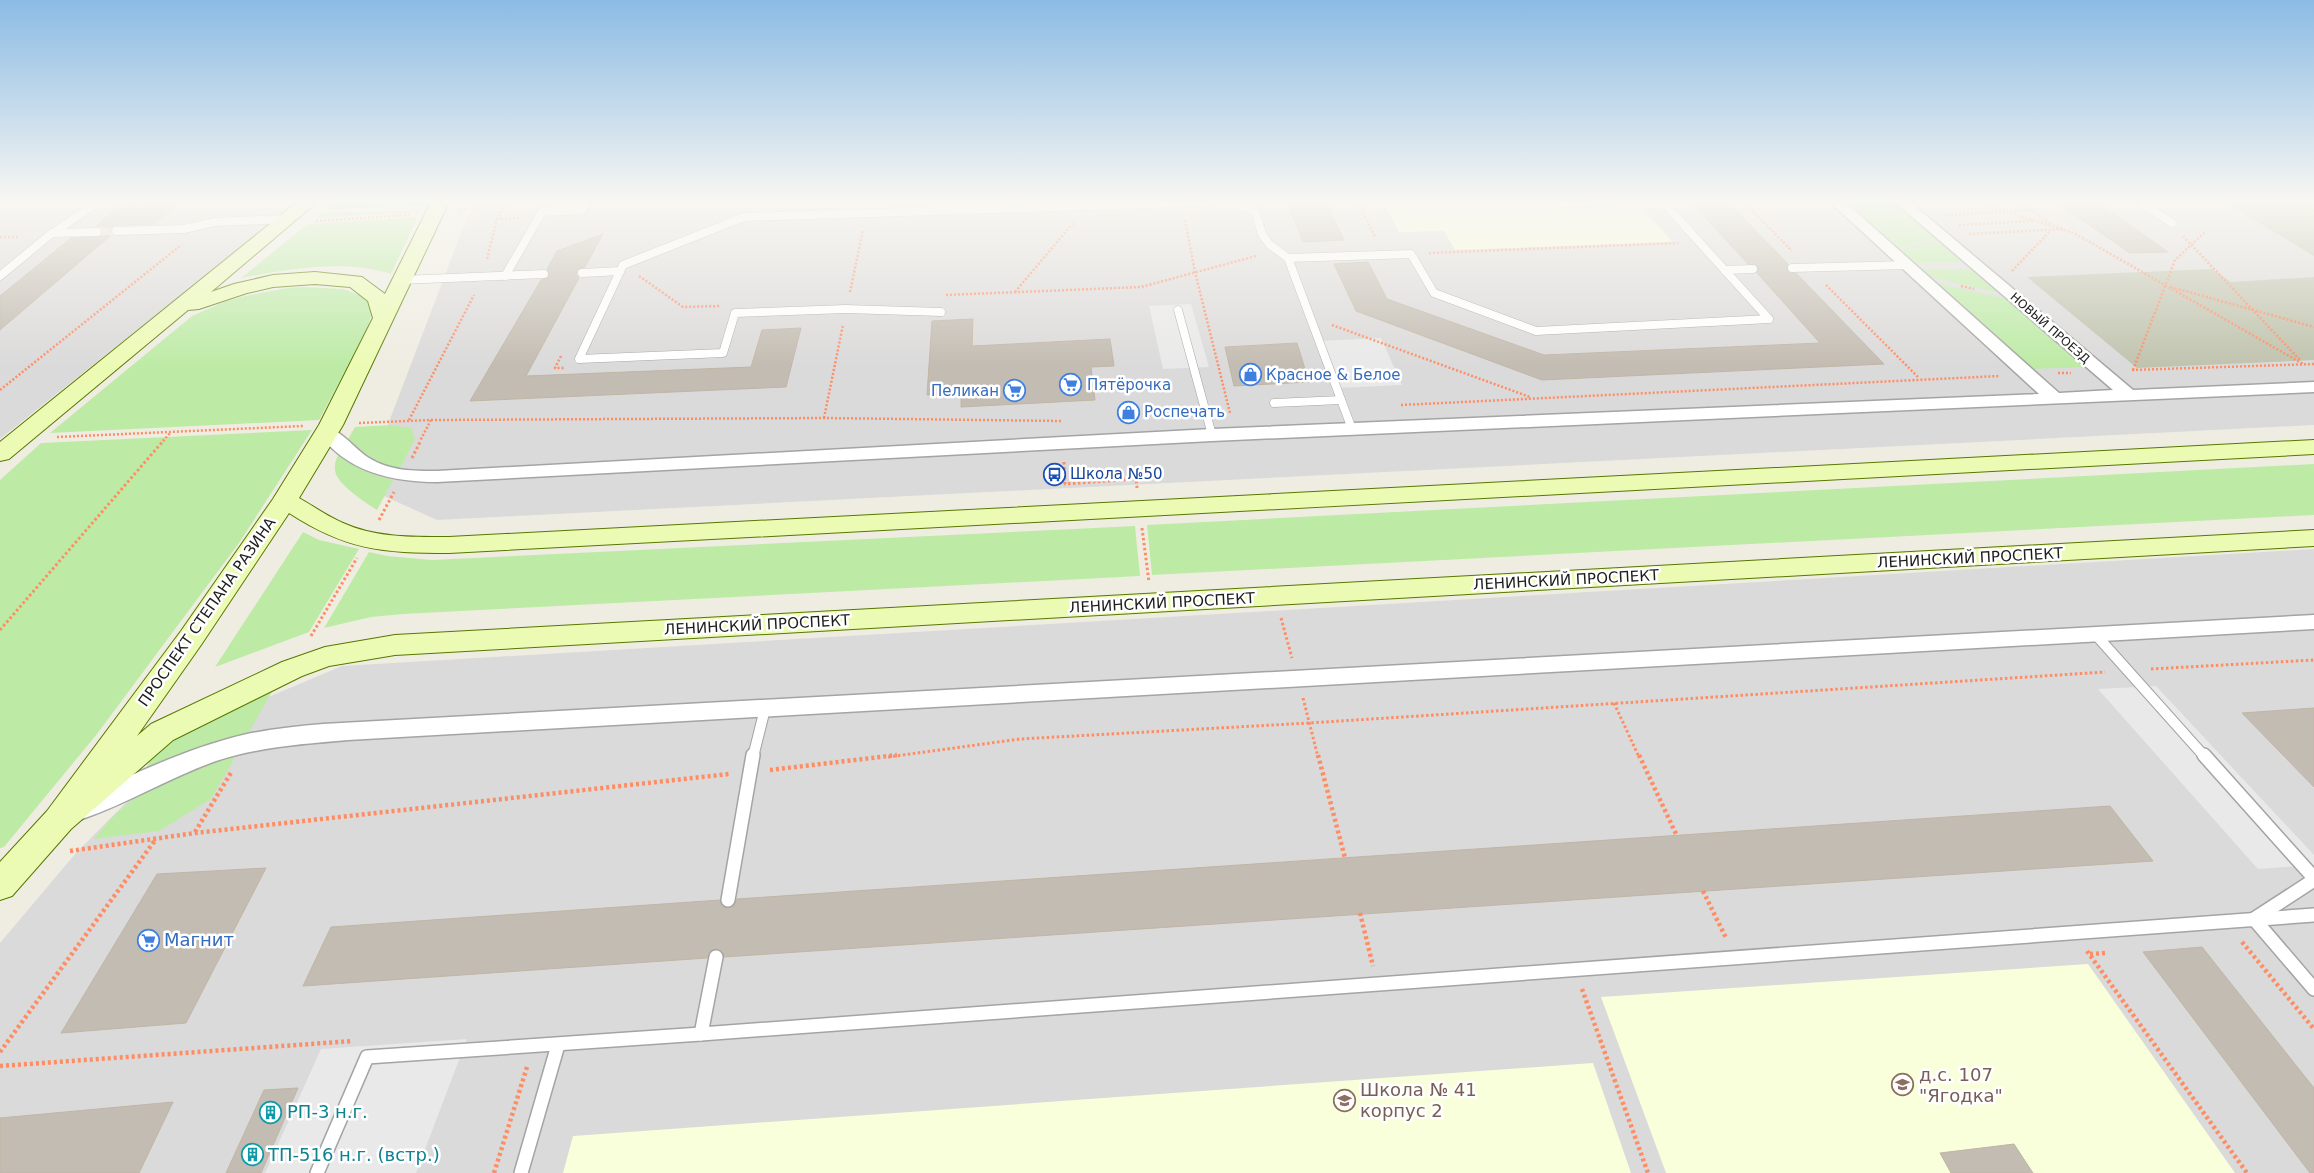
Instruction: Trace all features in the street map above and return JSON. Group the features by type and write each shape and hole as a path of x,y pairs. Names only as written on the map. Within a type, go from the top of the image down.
{"main road":[{"path":"0,454 240,257"},
{"name":"ПРОСПЕКТ СТЕПАНА РАЗИНА","path":"0,886 59,820 191,638 285,500 327,432 413,257"},
{"path":"166,317 205,299 241,288 273,281 314,278 355,281 378,298 383,318"},
{"path":"285,500 331,527 348,534 395,545 449,545 2314,448"},
{"name":"ЛЕНИНСКИЙ ПРОСПЕКТ","path":"59,820 162,732 268,680 325,657 396,645 2314,538"}],"street":[{"path":"1898,257 2055,400"},
{"name":"НОВЫЙ ПРОЕЗД","path":"1966,257 2130,395"},
{"path":"327,432 355,460 374,469 402,477 1212,435 2314,388"},
{"path":"59,820 195,760 256,742 348,732 2096,636 2314,622"}],"lane":[{"path":"0,276 23,257"},
{"path":"505,276 516,257"},
{"path":"644,257 623,265 579,359 723,353 735,313 846,309 941,312"},
{"path":"1327,257 1288,258 1352,429"},
{"path":"1413,257 1434,294 1536,331 1769,319 1712,257"},
{"path":"1792,268 1907,265"},
{"path":"1725,270 1753,269"},
{"path":"582,273 621,270"},
{"path":"401,280 544,274"},
{"path":"1178,310 1212,435"},
{"path":"1274,403 1341,400"},
{"path":"2096,636 2314,879 2254,919"},
{"path":"728,900 749,772 765,708"},
{"path":"317,1173 367,1057 558,1045 2314,915"},
{"path":"2254,919 2314,989"},
{"path":"702,1034 716,958"},
{"path":"521,1173 558,1045"}],"path":[{"path":"0,390 167,257"},
{"path":"409,421 483,277 488,257"},
{"path":"1015,292 1045,257"},
{"path":"1192,257 1230,413 1207,415"},
{"path":"937,296 1141,287 1252,257"},
{"path":"1797,257 1920,379"},
{"path":"2012,271 2025,257"},
{"path":"2116,257 2304,364"},
{"path":"2134,370 2175,260 2179,257"},
{"path":"2202,257 2304,364"},
{"path":"621,270 628,268 683,307 744,304 741,313"},
{"path":"2166,285 2314,327"},
{"path":"563,351 555,368 564,368"},
{"path":"1394,405 2028,374 2314,364"},
{"path":"431,420 824,418 1072,421"},
{"path":"1062,421 1065,484 1136,479 1151,603"},
{"path":"0,630 170,433"},
{"path":"1280,616 1345,858"},
{"path":"25,858 156,839 824,765 1020,738 1309,723 2128,670 2314,660"},
{"path":"1614,703 1677,836"},
{"path":"0,1052 156,839"},
{"path":"1703,892 1729,944"},
{"path":"1360,913 1374,969"},
{"path":"2074,932 2247,1173"},
{"path":"2234,943 2244,942 2314,1029"},
{"path":"2090,954 2109,953"},
{"path":"1574,969 1648,1173"},
{"path":"494,1173 534,1046"}],"shaded area":[{"path":"0,257 228,257 0,439"},
{"path":"452,257 2314,257 2314,425 437,520 364,487"},
{"path":"2212,269 2231,282 2314,277 2314,360 2137,368 2027,277"},
{"path":"1191,304 1209,367 1163,369 1149,306"},
{"path":"1381,338 1402,385 1337,388 1319,341"},
{"path":"2314,549 2314,1173 0,1173 0,943 75,854 204,724 342,666"},
{"path":"2156,686 2314,855 2314,865 2258,869 2098,689"},
{"name":"д.с. 107 \"Ягодка\"","path":"2088,964 2235,1173 1666,1173 1601,997"},
{"path":"467,1039 416,1173 265,1173 321,1049"},
{"name":"Школа № 41 корпус 2","path":"1593,1063 1631,1173 563,1173 573,1136"}],"green space":[{"path":"267,257 399,257 391,274 373,269 335,266 279,271 241,278"},
{"path":"1906,257 1960,257 1966,262 1913,263"},
{"path":"1974,269 2003,294 1926,276 1920,270"},
{"path":"1929,281 2010,300 2089,367 2029,369"},
{"path":"287,288 343,289 365,297 371,306 371,316 366,332 319,420 50,433 192,316 224,302 245,296"},
{"path":"391,425 411,428 415,439 400,469 385,466 362,457 351,446 348,439 355,427"},
{"path":"312,430 239,543 97,734 4,847 0,848 0,480 41,443"},
{"path":"338,455 375,475 393,480 377,510 352,493 340,481 335,468"},
{"path":"2314,464 2314,515 1152,575 1147,525"},
{"path":"1135,526 1140,576 403,614 371,617 324,628 369,552 387,556 432,560"},
{"path":"303,532 319,540 359,549 309,632 215,667"},
{"path":"277,683 249,732 211,746 140,779 154,754 179,735"},
{"path":"236,756 211,799 159,831 94,839 124,807 157,784 194,769"}],"building":[{"path":"48,257 86,257 0,330 0,296"},
{"path":"554,257 591,257 585,267 577,270 576,274 579,278 526,376 751,367 762,330 801,328 786,387 470,401 541,280 549,277 547,269"},
{"path":"1741,257 1781,257 1788,264 1788,271 1797,274 1884,364 1542,380 1356,311 1334,264 1368,262 1387,299 1544,355 1820,343 1757,273 1757,266 1748,264"},
{"path":"973,319 972,346 1110,339 1114,366 1091,367 1095,400 961,407 961,393 927,395 932,321"},
{"path":"1297,343 1309,382 1234,386 1225,347"},
{"path":"2314,708 2314,787 2242,713"},
{"path":"2110,806 2153,861 724,957 722,951 717,949 710,951 707,958 303,986 331,927 720,900 722,906 727,908 734,906 737,899"},
{"path":"266,868 186,1023 61,1033 157,874"},
{"path":"2202,947 2314,1088 2314,1173 2310,1173 2143,952"},
{"path":"298,1088 261,1173 226,1173 264,1090"},
{"path":"173,1102 139,1173 0,1173 0,1118"},
{"path":"2014,1144 2033,1173 1951,1173 1940,1153"}],"place":[{"name":"Красное & Белое","path":"1250,375"},
{"name":"Пятёрочка","path":"1071,385"},
{"name":"Пеликан","path":"1015,391"},
{"name":"Роспечать","path":"1128,412"},
{"name":"Школа №50","path":"1054,474"},
{"name":"Магнит","path":"148,940"},
{"name":"д.с. 107 \"Ягодка\"","path":"1903,1085"},
{"name":"Школа № 41 корпус 2","path":"1344,1100"},
{"name":"РП-3 н.г.","path":"271,1112"},
{"name":"ТП-516 н.г. (встр.)","path":"252,1155"}]}
